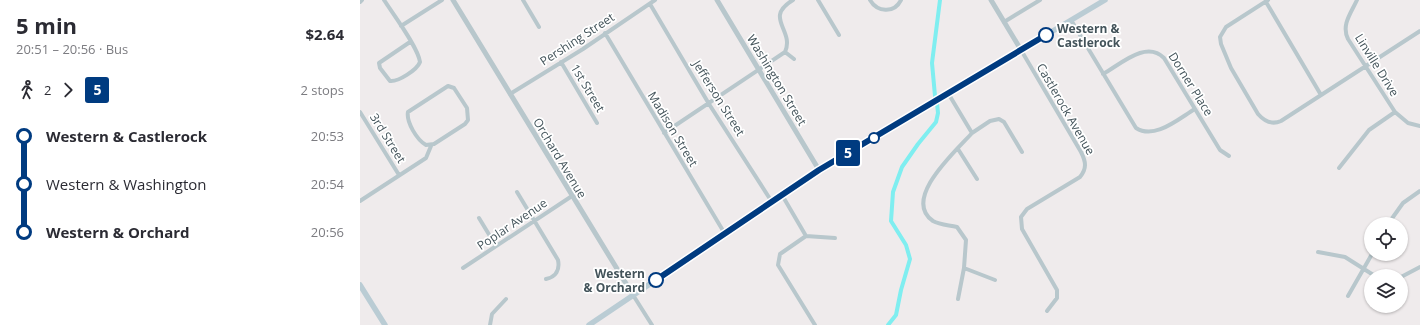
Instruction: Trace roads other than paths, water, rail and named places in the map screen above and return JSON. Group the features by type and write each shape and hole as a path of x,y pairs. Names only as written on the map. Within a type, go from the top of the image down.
{"main road":[{"path":"589,325 819,170 1105,0"},
{"path":"360,285 384,325"}],"street":[{"path":"384,0 401,26 418,55 420,64 395,81 390,81 380,68 380,63 410,42"},
{"path":"401,26 442,0"},
{"name":"Orchard Avenue","path":"453,0 652,325"},
{"path":"523,0 539,27"},
{"name":"Pershing Street","path":"510,94 656,0"},
{"name":"Washington Street","path":"717,0 819,170"},
{"path":"785,52 787,37 781,25 780,16 783,8 793,0"},
{"path":"818,0 839,35"},
{"path":"870,0 876,7 886,10 895,7 901,0"},
{"name":"Castlerock Avenue","path":"991,0 1086,163 1080,177 1027,209 1021,217 1022,229 1057,290 1057,298 1047,311"},
{"path":"1004,22 1040,0"},
{"name":"Linville Drive","path":"1357,0 1347,20 1345,33 1395,112 1408,123 1420,126"},
{"path":"1321,95 1267,1 1236,20 1222,32 1221,44 1231,68 1258,114 1266,122 1276,123 1299,110 1420,31"},
{"name":"Jefferson Street","path":"650,4 710,104 772,202"},
{"path":"1071,20 1136,128 1141,131 1155,132 1195,109"},
{"name":"Madison Street","path":"605,33 725,234"},
{"name":"Dorner Place","path":"1103,74 1141,52 1148,50 1158,52 1164,58 1220,150 1229,156"},
{"path":"664,133 710,104 758,69 785,52"},
{"path":"785,52 794,59"},
{"name":"1st Street","path":"561,62 597,123"},
{"path":"361,199 426,158 431,146 466,124 468,120 467,108 451,86 444,88 408,112 409,123 421,142 431,146"},
{"path":"948,93 972,133"},
{"name":"3rd Street","path":"360,112 399,174"},
{"path":"1339,168 1370,130 1395,112"},
{"path":"958,299 964,268 966,244 964,236 957,228 933,221 925,212 923,202 929,183 972,133 990,121 999,119 1004,122 1022,152"},
{"path":"958,149 977,179"},
{"path":"1393,217 1403,203 1420,191"},
{"path":"516,192 558,263 558,271 554,277 546,279"},
{"path":"782,195 806,236"},
{"name":"Poplar Avenue","path":"463,268 572,196"},
{"path":"478,218 496,246"},
{"path":"815,325 779,269 778,261 780,254 806,236 835,238"},
{"path":"1318,252 1345,257 1364,269"},
{"path":"1348,296 1368,261"},
{"path":"1408,273 1420,267"},
{"path":"964,268 995,280"},
{"path":"490,325 492,314 506,299"}],"waterway":[{"path":"935,96 932,63 940,0"},
{"path":"888,325 896,315 901,290 910,259 906,245 891,221 893,192 902,167 936,122 938,113 937,103"}],"place":[{"name":"Western & Castlerock","path":"1046,35"},
{"name":"Western & Orchard","path":"656,280"}]}
